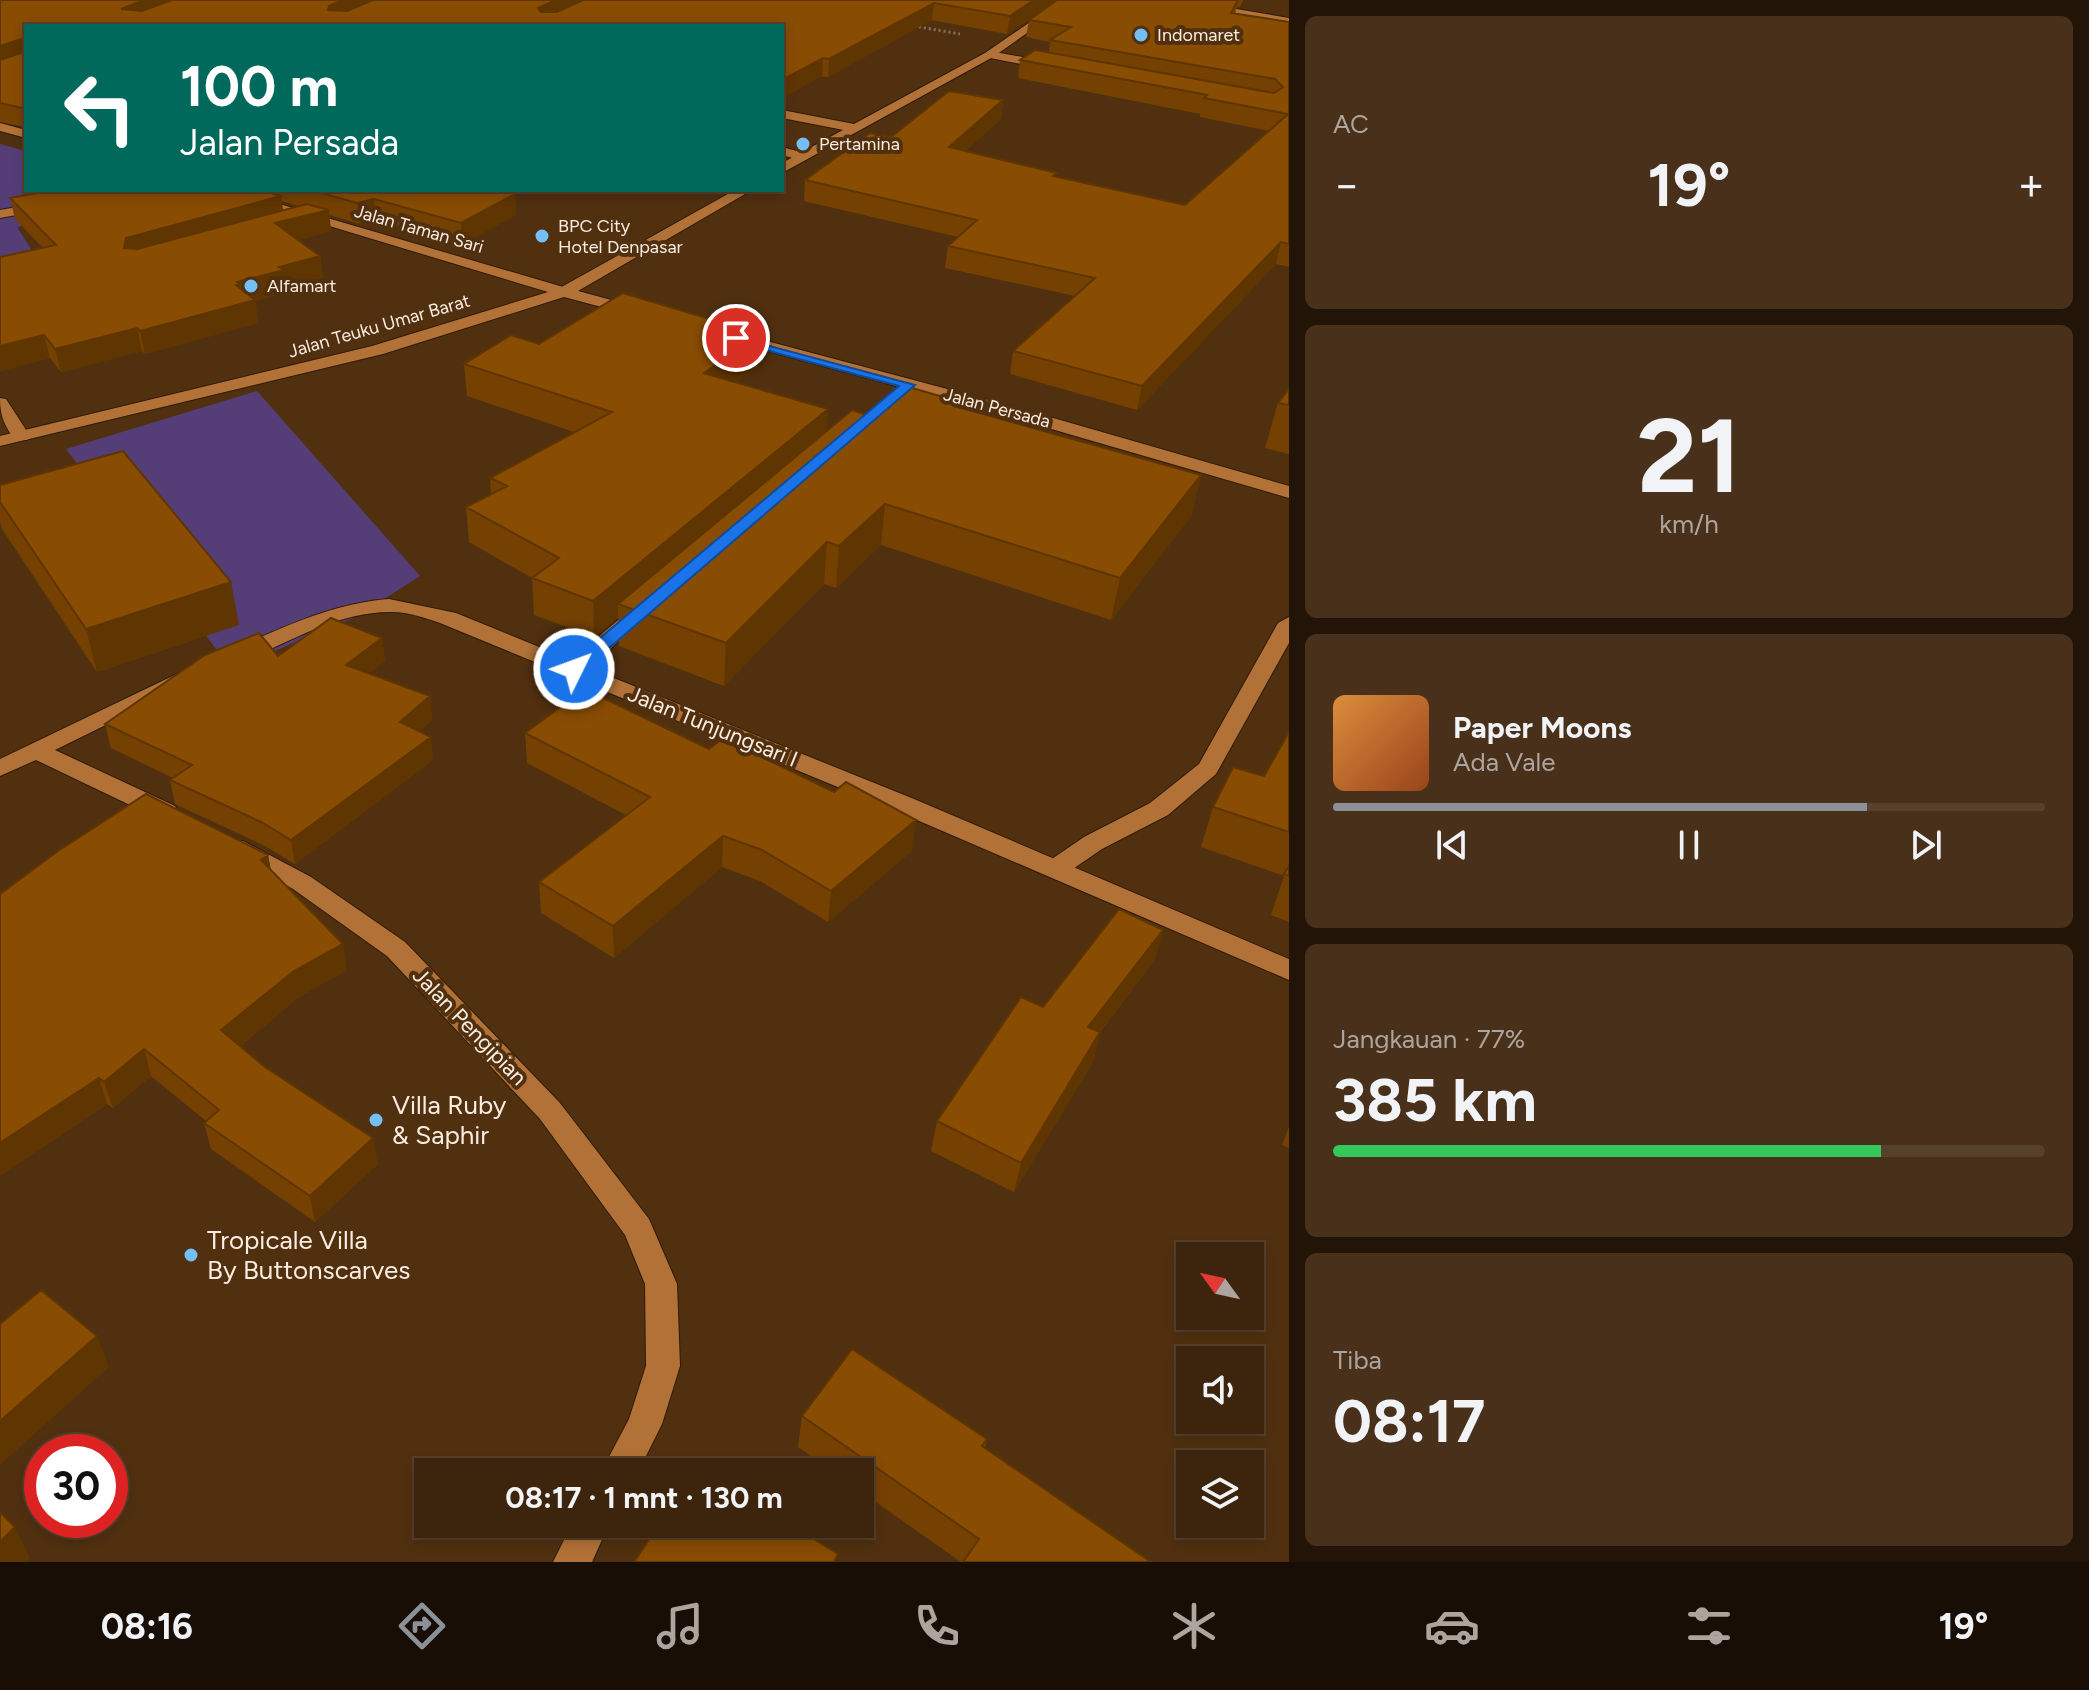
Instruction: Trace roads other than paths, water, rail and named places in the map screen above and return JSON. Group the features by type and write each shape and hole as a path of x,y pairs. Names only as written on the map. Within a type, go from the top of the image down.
{"street":[{"path":"784,168 989,55 1069,0"},
{"path":"1164,0 1289,21"},
{"path":"989,55 1067,69"},
{"path":"784,114 854,128"},
{"path":"0,127 24,133"},
{"path":"784,152 803,157"},
{"name":"Jalan Taman Sari","path":"224,192 564,292"},
{"name":"Jalan Teuku Umar Barat","path":"0,441 377,350 564,292 741,192"},
{"path":"0,214 57,203"},
{"path":"281,225 310,218"},
{"path":"564,292 654,316"},
{"name":"Jalan Persada","path":"714,332 1289,492"},
{"path":"884,405 909,385"},
{"path":"0,403 21,436"},
{"path":"574,669 655,599"},
{"name":"Jalan Tunjungsari I","path":"0,768 211,667 315,625 380,606 403,606 448,618 574,669 1289,970"},
{"path":"1055,869 1093,843 1159,809 1208,769 1289,623"},
{"path":"35,750 184,820"},
{"name":"Jalan Pengipian","path":"212,834 302,883 396,949 550,1111 638,1228 661,1284 663,1366 645,1424 627,1458"},
{"path":"572,1562 584,1538"}],"place":[{"name":"Indomaret","path":"1141,35"},
{"name":"Pertamina","path":"803,144"},
{"name":"BPC City Hotel Denpasar","path":"542,236"},
{"name":"Alfamart","path":"251,286"},
{"name":"Villa Ruby & Saphir","path":"376,1120"},
{"name":"Tropicale Villa By Buttonscarves","path":"191,1255"}]}
